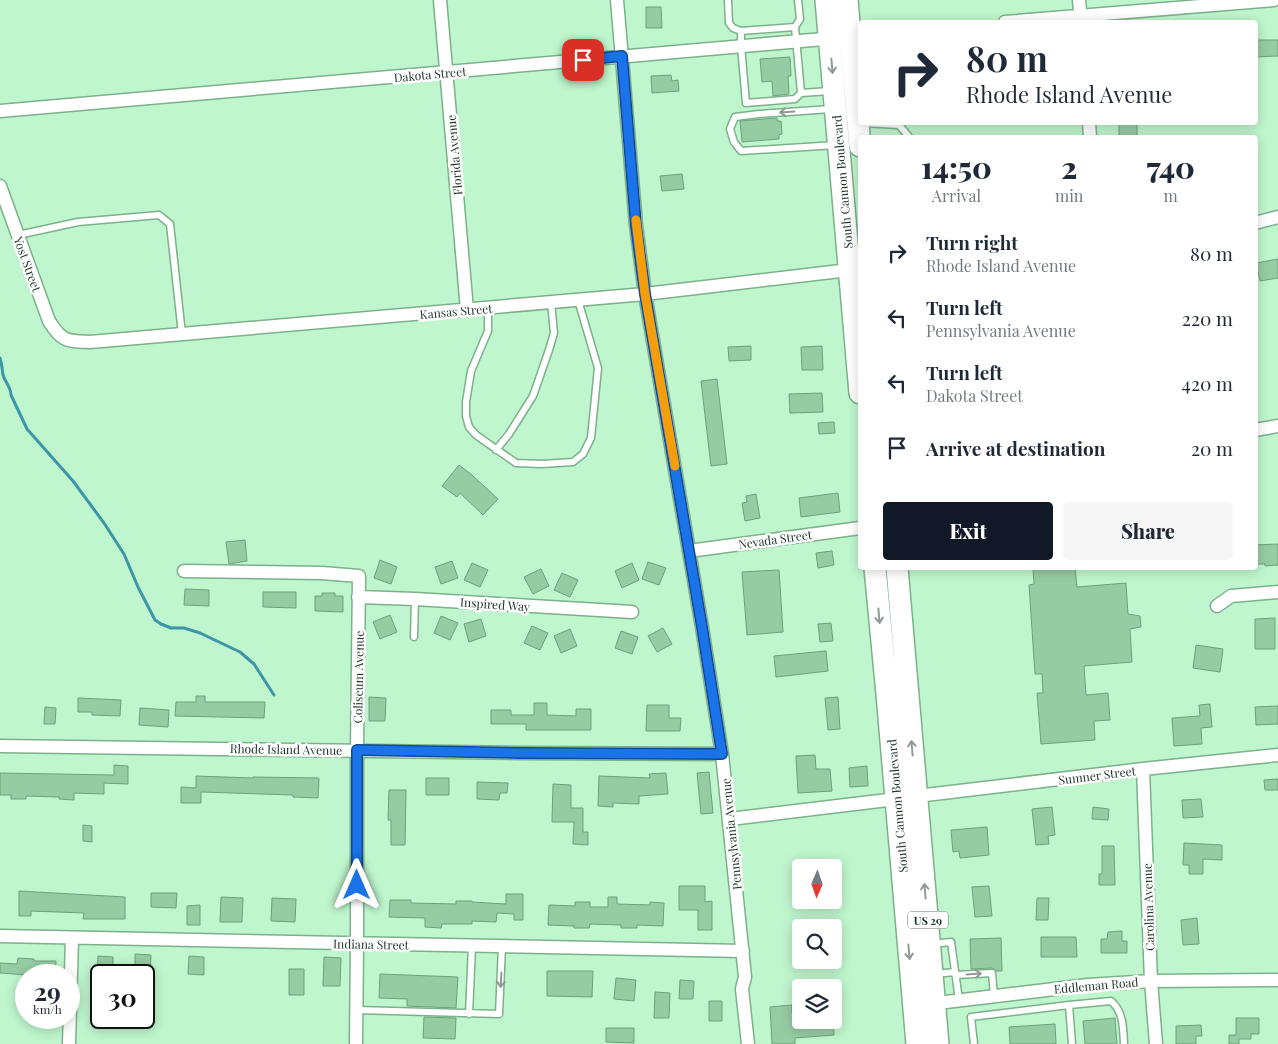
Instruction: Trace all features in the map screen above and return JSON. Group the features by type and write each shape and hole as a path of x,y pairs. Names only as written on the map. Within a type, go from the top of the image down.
{"main road":[{"name":"South Cannon Boulevard","path":"826,0 858,368"},
{"name":"South Cannon Boulevard","path":"847,0 855,37 858,123"},
{"name":"South Cannon Boulevard","path":"875,570 906,798 930,944 938,1044"},
{"name":"South Cannon Boulevard","path":"896,570 917,1044"}],"street":[{"name":"Florida Avenue","path":"440,0 466,310"},
{"name":"Pennsylvania Avenue","path":"617,0 636,226 645,294 722,754 743,951 745,977 742,989 748,1044"},
{"path":"1078,0 1080,20 1248,1 1274,0"},
{"name":"Dakota Street","path":"0,111 855,37"},
{"name":"Yost Street","path":"0,186 49,321 62,338"},
{"path":"1258,221 1278,217"},
{"name":"Kansas Street","path":"62,338 72,341 90,342 466,310 645,294 850,270"},
{"path":"1258,429 1278,426"},
{"name":"Nevada Street","path":"689,551 858,528"},
{"name":"Coliseum Avenue","path":"184,571 322,573 359,576 356,1044"},
{"path":"1217,606 1230,596 1278,592"},
{"name":"Inspired Way","path":"358,597 632,612"},
{"name":"Rhode Island Avenue","path":"0,746 722,754"},
{"name":"Sumner Street","path":"730,819 1143,769 1278,755"},
{"name":"Carolina Avenue","path":"1143,769 1151,981 1156,1044"},
{"name":"Indiana Street","path":"0,936 743,951"},
{"path":"69,1044 72,938"},
{"name":"Eddleman Road","path":"914,1006 1088,985 1151,981 1278,980"}],"lane":[{"path":"728,0 729,23 733,28 741,31 794,27"},
{"path":"798,0 800,19 794,27 801,93"},
{"path":"741,31 746,103 795,99 801,93"},
{"path":"801,93 834,100"},
{"path":"834,100 735,117 730,129 734,142 741,151 838,144"},
{"path":"900,125 908,135"},
{"path":"18,235 78,222 159,215 170,224 182,334"},
{"path":"488,308 488,331 472,371 466,402 466,416 469,426 476,435 516,463 573,462 583,454 591,438 598,368 578,300"},
{"path":"496,450 509,434 533,396 554,333 551,302"},
{"path":"414,637 415,599"},
{"path":"930,944 951,942 960,1000"},
{"path":"469,1014 472,946"},
{"path":"357,1010 499,1014 502,946"},
{"path":"933,974 992,973 994,996"},
{"path":"974,1044 971,1016 1111,1001 1117,1006 1122,1017 1124,1044"},
{"path":"1069,1005 1072,1044"}],"building":[{"path":"646,7 661,7 662,28 646,28"},
{"path":"1258,40 1278,40 1278,56 1258,57"},
{"path":"790,57 791,76 788,76 789,94 773,96 772,81 762,82 760,59"},
{"path":"671,75 672,81 678,80 679,91 652,93 651,76"},
{"path":"777,118 777,121 781,121 782,134 779,135 779,139 742,142 740,121"},
{"path":"1119,125 1137,125 1137,135 1119,135"},
{"path":"682,174 684,189 662,191 660,176"},
{"path":"1278,259 1278,278 1260,281 1258,263"},
{"path":"751,346 751,360 729,361 728,347"},
{"path":"822,346 823,370 802,370 801,347"},
{"path":"717,379 727,464 711,466 701,381"},
{"path":"822,393 823,412 790,413 789,394"},
{"path":"834,422 835,433 819,434 818,423"},
{"path":"459,465 498,499 483,515 460,493 457,497 442,486"},
{"path":"838,493 840,512 801,517 799,498"},
{"path":"756,494 760,518 745,521 742,503 747,502 746,496"},
{"path":"245,540 247,561 229,564 226,542"},
{"path":"1278,544 1278,565 1265,566 1265,564 1258,564 1258,545"},
{"path":"832,551 834,565 818,568 816,553"},
{"path":"380,560 397,567 391,584 374,578"},
{"path":"452,561 458,578 441,584 435,567"},
{"path":"648,562 666,568 659,585 642,579"},
{"path":"472,563 488,570 480,587 464,580"},
{"path":"632,563 639,580 622,588 615,571"},
{"path":"541,569 549,586 533,594 524,577"},
{"path":"779,570 783,632 747,635 742,572"},
{"path":"1033,570 1075,570 1077,587 1126,583 1128,614 1140,616 1141,627 1130,629 1132,662 1084,666 1086,695 1108,693 1110,720 1094,721 1095,740 1041,744 1037,693 1043,693 1042,674 1035,674 1029,585 1034,584"},
{"path":"562,573 578,580 570,597 554,590"},
{"path":"185,589 209,590 209,606 184,605"},
{"path":"263,592 296,592 296,608 263,607"},
{"path":"322,593 335,593 335,596 343,596 343,612 315,611 315,596 322,596"},
{"path":"390,615 397,632 380,639 373,622"},
{"path":"441,616 458,623 450,640 434,633"},
{"path":"1275,618 1275,649 1255,649 1255,619"},
{"path":"481,619 486,636 469,642 464,624"},
{"path":"831,623 833,641 820,642 818,624"},
{"path":"532,626 548,633 540,650 524,643"},
{"path":"663,628 672,644 657,652 648,636"},
{"path":"570,629 577,646 561,653 554,636"},
{"path":"621,631 638,637 632,654 615,648"},
{"path":"1196,645 1223,649 1220,672 1193,668"},
{"path":"826,651 828,671 776,677 774,656"},
{"path":"196,696 205,696 205,702 265,702 264,718 175,716 176,702 196,702"},
{"path":"369,697 386,698 385,721 369,721"},
{"path":"838,697 840,729 828,730 825,698"},
{"path":"78,698 121,700 120,716 92,715 92,712 78,712"},
{"path":"534,703 547,703 547,715 576,716 576,709 591,709 591,730 526,730 526,724 491,724 491,710 511,710 511,715 534,715"},
{"path":"1210,704 1212,727 1201,728 1202,744 1174,746 1172,718 1200,716 1199,705"},
{"path":"647,705 669,705 669,718 681,718 680,731 646,731"},
{"path":"1278,706 1278,724 1256,725 1255,707"},
{"path":"45,707 56,708 55,724 44,724"},
{"path":"140,708 169,710 168,727 139,725"},
{"path":"815,755 816,769 830,769 832,791 798,793 796,756"},
{"path":"114,765 128,766 128,784 104,783 104,794 74,793 74,800 59,799 59,797 26,796 26,799 11,799 11,795 0,795 0,773 114,775"},
{"path":"867,766 868,786 850,787 849,768"},
{"path":"709,772 713,813 701,814 697,773"},
{"path":"666,773 668,794 639,796 639,804 613,803 613,807 598,806 599,776 650,778 649,774"},
{"path":"196,776 319,778 318,798 293,797 293,795 201,792 201,803 181,803 181,787 196,788"},
{"path":"426,778 449,778 449,795 426,795"},
{"path":"1278,779 1278,790 1265,790 1264,780"},
{"path":"477,782 508,783 507,793 500,793 499,800 477,799"},
{"path":"553,784 571,785 571,808 583,808 583,832 588,832 588,845 573,844 574,822 552,822"},
{"path":"389,790 406,790 405,845 391,845 391,820 388,820"},
{"path":"1201,799 1203,817 1183,818 1182,800"},
{"path":"1052,807 1055,835 1048,836 1049,844 1036,845 1032,809"},
{"path":"1093,807 1109,809 1108,820 1092,819"},
{"path":"83,825 92,826 92,842 83,841"},
{"path":"987,827 989,855 960,858 959,851 953,852 951,830"},
{"path":"1184,843 1222,845 1222,860 1203,859 1203,874 1189,874 1189,865 1183,865"},
{"path":"1102,846 1114,846 1115,885 1099,885 1099,874 1102,874"},
{"path":"679,886 705,886 705,902 712,901 712,930 698,930 698,910 679,910"},
{"path":"989,886 992,916 975,917 972,887"},
{"path":"19,891 125,897 125,919 83,919 84,913 31,911 31,916 19,916"},
{"path":"151,893 177,893 176,908 151,907"},
{"path":"506,894 523,894 523,920 514,920 514,914 497,913 496,922 472,921 472,924 442,924 441,928 425,927 425,918 389,917 390,900 411,900 411,903 456,904 456,901 472,901 506,904"},
{"path":"221,897 243,898 242,922 220,922"},
{"path":"608,897 617,897 617,904 650,905 650,902 664,903 663,926 637,925 637,928 621,928 621,925 590,924 589,928 574,928 574,926 548,925 549,905 575,906 575,902 590,902 590,907 608,907"},
{"path":"272,898 296,899 295,922 271,921"},
{"path":"1037,898 1049,898 1048,920 1036,920"},
{"path":"200,905 200,925 187,925 187,906"},
{"path":"1197,918 1199,944 1183,945 1181,920"},
{"path":"1122,931 1122,941 1127,941 1127,953 1101,953 1101,939 1107,939 1108,932"},
{"path":"1041,937 1076,937 1077,957 1041,957"},
{"path":"1001,938 1002,971 996,971 992,968 971,969 970,939"},
{"path":"135,954 151,955 151,964 135,964"},
{"path":"98,956 113,957 113,964 98,964"},
{"path":"189,956 204,957 204,975 188,974"},
{"path":"324,957 341,958 340,986 323,986"},
{"path":"18,958 34,959 34,961 56,961 56,964 17,964"},
{"path":"0,963 17,964 15,964 15,974 0,973"},
{"path":"289,969 304,969 304,995 289,995"},
{"path":"547,971 593,971 592,997 547,996"},
{"path":"380,974 458,977 456,1008 407,1006 407,999 379,998"},
{"path":"616,978 636,980 634,1001 614,999"},
{"path":"680,980 694,981 693,999 679,999"},
{"path":"655,992 670,993 669,1018 654,1018"},
{"path":"709,1001 722,1001 722,1021 709,1021"},
{"path":"792,1005 792,1029 834,1029 834,1035 795,1038 795,1044 772,1044 770,1007"},
{"path":"424,1017 456,1018 455,1039 423,1038"},
{"path":"1115,1018 1117,1044 1085,1044 1083,1021"},
{"path":"1236,1018 1259,1018 1259,1034 1251,1034 1251,1039 1239,1039 1239,1044 1229,1044 1229,1035 1236,1035"},
{"path":"1055,1024 1056,1044 1010,1044 1009,1027"},
{"path":"1201,1025 1202,1036 1196,1036 1196,1044 1176,1044 1176,1026"},
{"path":"606,1028 634,1028 634,1043 606,1042"}],"waterway":[{"path":"0,358 4,378 27,429 73,481 104,523 124,554 155,620 171,628 184,628 200,633 240,652 254,664 274,695"}],"slow traffic":[{"path":"636,220 645,294 675,466"}],"route":[{"path":"357,885 357,750 722,754 645,294 636,226 622,56 583,60"}]}
